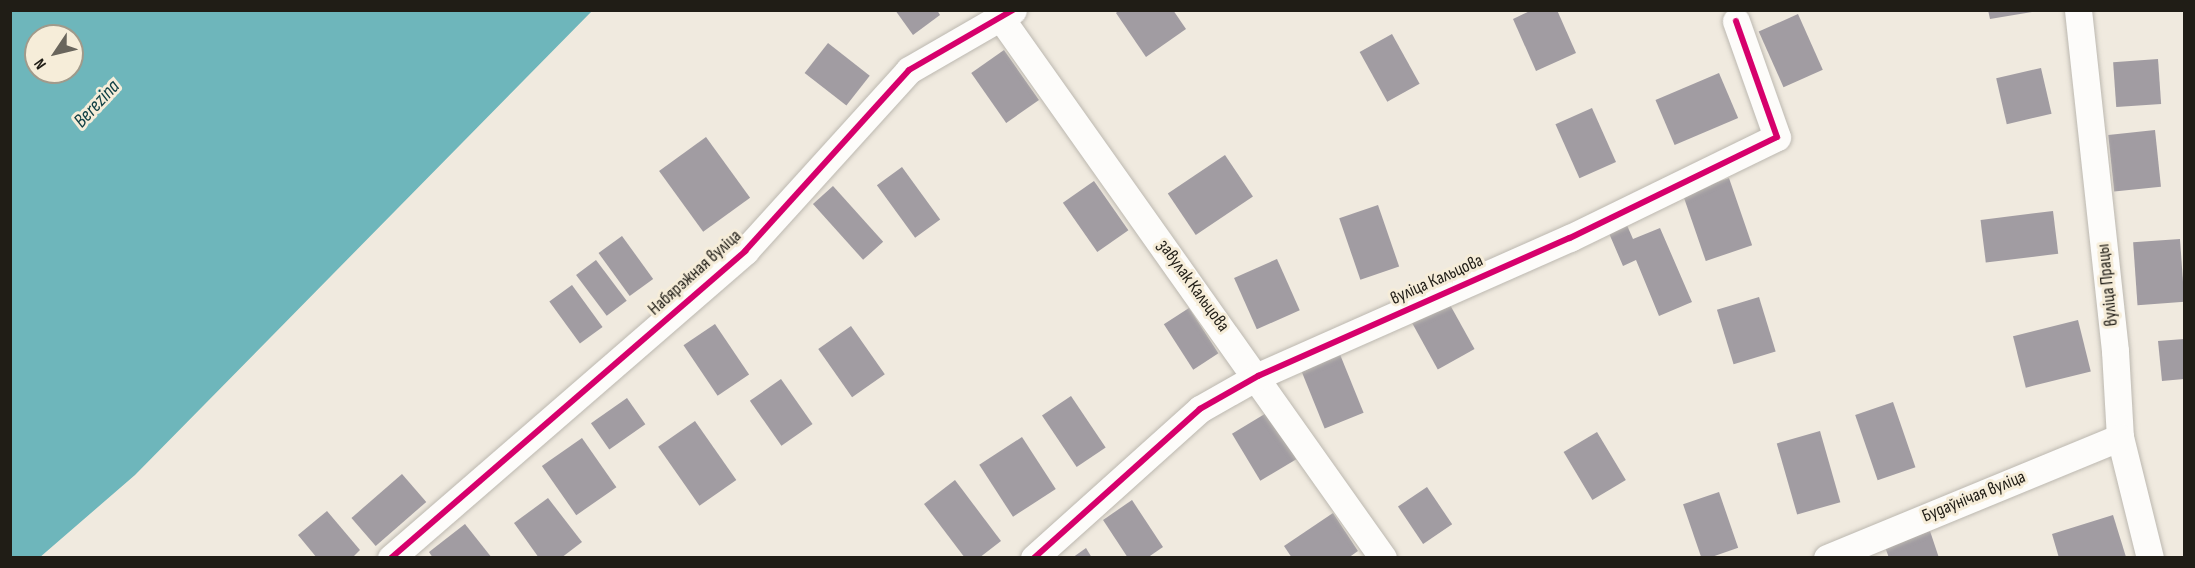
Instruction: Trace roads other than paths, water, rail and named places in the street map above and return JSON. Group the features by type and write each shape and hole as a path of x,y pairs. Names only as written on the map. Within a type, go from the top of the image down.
{"street":[{"name":"вуліца Працы","path":"2078,10 2115,351 2120,436 2150,558"},
{"name":"завулак Кальцова","path":"1006,14 1383,558"},
{"name":"Набярэжная вуліца","path":"391,558 745,251 909,70 1006,14"},
{"name":"вуліца Кальцова","path":"1034,558 1200,409 1258,376 1570,238 1777,137 1736,21"},
{"name":"Будаўнічая вуліца","path":"1827,558 2120,436"}],"water":[{"name":"Berezina","path":"11,10 592,11 135,475 39,558 11,557"}]}
